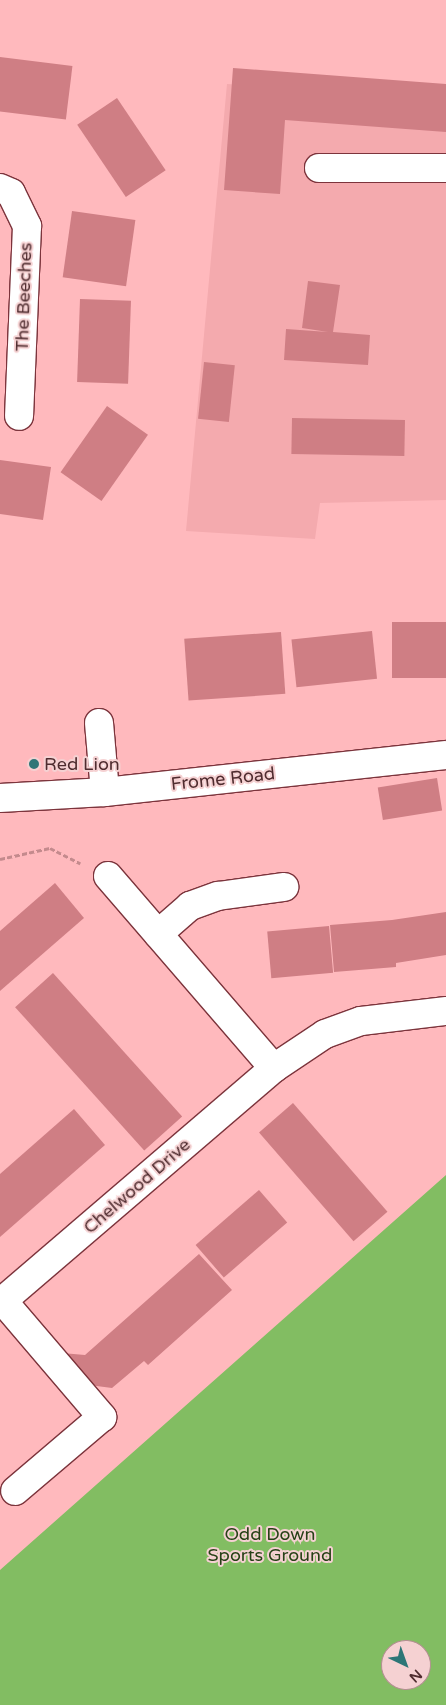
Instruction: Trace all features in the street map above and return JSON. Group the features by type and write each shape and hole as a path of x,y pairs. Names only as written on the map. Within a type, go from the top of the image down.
{"street":[{"path":"319,168 446,168"},
{"name":"The Beeches","path":"0,188 11,193 27,226 19,416"},
{"path":"99,723 105,792"},
{"name":"Frome Road","path":"0,798 105,792 446,755"},
{"path":"108,876 274,1068"},
{"path":"158,934 190,906 218,896 284,887"},
{"name":"Chelwood Drive","path":"1,1302 274,1068 325,1034 361,1021 446,1011"},
{"path":"1,1302 102,1417 15,1492"}],"path":[{"path":"0,859 50,848 108,876"}],"shaded area":[{"path":"227,84 446,97 446,500 320,503 315,539 186,531"}],"green space":[{"name":"Odd Down Sports Ground","path":"446,1175 446,1705 0,1705 0,1570"}],"building":[{"path":"0,57 72,66 66,119 0,111"},
{"path":"233,68 446,84 446,132 285,120 280,194 224,190"},
{"path":"117,98 166,170 126,197 77,125"},
{"path":"72,211 135,220 126,286 63,277"},
{"path":"308,281 340,285 333,332 370,335 368,365 284,360 286,329 328,332 302,328"},
{"path":"80,299 131,301 128,384 77,382"},
{"path":"204,362 235,365 229,422 198,419"},
{"path":"107,406 148,435 101,501 61,472"},
{"path":"292,418 405,420 404,456 291,454"},
{"path":"0,460 51,467 43,520 0,514"},
{"path":"392,622 446,622 446,678 392,678"},
{"path":"372,631 377,679 296,687 291,639"},
{"path":"281,632 285,694 189,701 184,639"},
{"path":"437,778 442,811 383,820 378,787"},
{"path":"55,883 84,918 0,991 0,931"},
{"path":"446,912 446,955 396,963 396,967 334,972 330,925 392,920"},
{"path":"329,926 333,973 271,978 267,931"},
{"path":"53,973 182,1116 144,1151 15,1007"},
{"path":"293,1103 387,1212 354,1241 259,1133"},
{"path":"74,1109 105,1145 0,1237 0,1174"},
{"path":"259,1190 287,1222 224,1278 196,1245"},
{"path":"199,1254 232,1290 148,1365 144,1361 112,1388 89,1385 62,1353 85,1355"}],"place":[{"name":"Red Lion","path":"34,764"}]}
